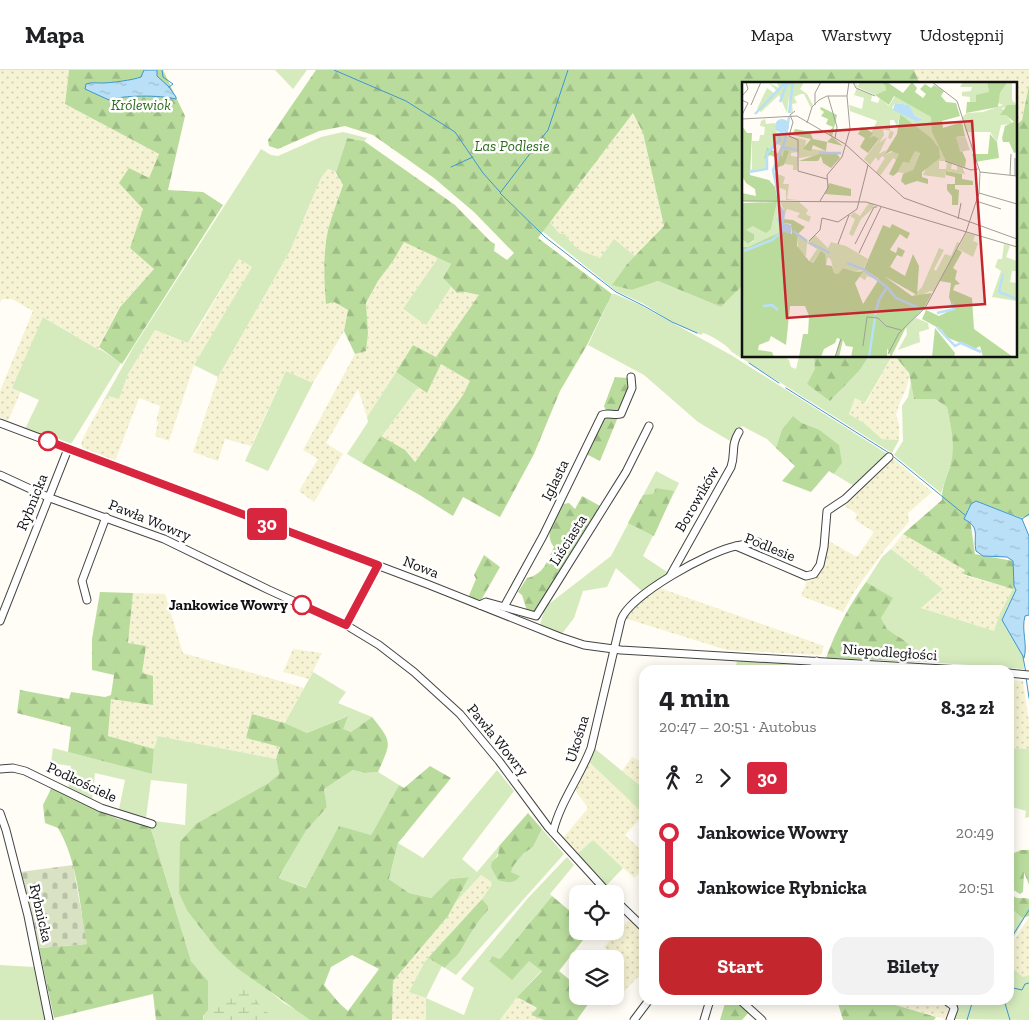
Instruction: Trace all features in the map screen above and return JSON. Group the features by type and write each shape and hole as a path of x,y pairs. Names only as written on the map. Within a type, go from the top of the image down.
{"street":[{"name":"Iglasta","path":"504,607 543,536 602,416 606,413 620,414 632,388 631,377"},
{"name":"Nowa","path":"0,423 378,565 570,641 614,649 817,661"},
{"name":"Liściasta","path":"480,605 486,602 536,616 626,472 649,426"},
{"name":"Borowików","path":"670,577 731,468 734,455 733,442 739,432"},
{"name":"Rybnicka","path":"0,621 3,604 50,498 68,448"},
{"name":"Podlesie","path":"614,649 621,620 626,610 670,577 716,552 736,546 806,576 814,574 820,565 824,547 827,511 845,499 889,458"},
{"name":"Pawła Wowry","path":"0,475 50,498 164,538 269,590 346,625 379,645 414,672 460,714 499,761 552,832 601,885"},
{"path":"87,600 82,581 106,517"},
{"path":"736,546 758,542"},
{"path":"346,625 378,565"},
{"name":"Ukośna","path":"552,832 560,809 581,771 591,748 614,649"},
{"path":"815,665 817,661"},
{"name":"Niepodległości","path":"817,661 881,665"},
{"path":"1014,673 1029,675"},
{"name":"Podkościele","path":"0,769 13,768 24,771 101,808 152,824"},
{"name":"Rybnicka","path":"0,813 28,916 49,1020"},
{"path":"624,909 639,923"},
{"path":"634,1020 645,1005"},
{"path":"704,1020 708,1005"},
{"path":"746,1005 762,1020"},
{"path":"950,1020 954,1010 952,1005"}],"shaded area":[{"path":"0,70 69,70 65,104 159,154 149,178 143,209 154,269 119,307 99,350 44,317 12,388 21,391 8,421 0,417 0,391 33,311 12,299 2,299 0,303"},
{"path":"914,70 1029,70 1029,85 1022,120 1016,125 1016,82 919,82"},
{"path":"634,112 643,133 664,226 635,256 614,239 600,258 587,254 572,245 565,234 559,233 549,221"},
{"path":"328,169 336,172 343,185 329,229 325,250 334,302 348,310 344,331 313,383 286,371 251,446 225,439 218,461 193,452 218,377 290,251 321,178"},
{"path":"404,241 438,258 403,310 426,324 451,287 457,293 465,292 479,295 436,357 413,345 367,417 358,389 326,443 343,454 314,502 299,491 318,459 303,450 355,354 366,350 368,333 366,304 378,281 393,261"},
{"path":"239,259 253,267 194,365 169,441 155,436 160,406 139,398 115,461 83,449 81,444 85,434 101,405 108,396 119,399 128,374 155,330 188,343"},
{"path":"891,358 897,358 907,369 909,377 896,415 899,424 899,440 882,439 864,423 849,414 855,398 866,403"},
{"path":"441,364 471,381 414,463 381,436 418,387 427,393"},
{"path":"892,457 932,492 908,513 909,522 886,548 854,592 843,612 801,596 808,578 816,576 827,540 857,557 874,532 855,520 857,514 842,504"},
{"path":"903,534 965,570 963,575 1013,589 1000,613 994,632 921,608 943,589 891,549"},
{"path":"657,587 824,646 821,655 727,650 624,618 629,610"},
{"path":"133,593 165,594 183,653 304,688 284,723 252,714 280,747 276,759 158,736 154,749 108,736 111,698 153,705 142,673 128,643"},
{"path":"293,649 322,653 309,679 283,672"},
{"path":"1014,680 1023,681 1029,723 1029,749 1014,748"},
{"path":"632,757 639,761 639,785 622,771"},
{"path":"588,761 639,809 639,820 625,835 639,848 639,873 634,878 593,840 577,854 563,838 588,808 575,790"},
{"path":"481,875 494,883 482,899 425,961 410,992 426,998 426,1020 392,1019 393,981 448,916 455,903"},
{"path":"1029,917 1029,975 1023,978 1014,970 1014,940"},
{"path":"630,919 639,928 639,976 624,991 624,950 607,950 604,947 610,940 624,940 624,925"},
{"path":"517,997 537,1009 531,1015 544,1020 500,1020"},
{"path":"896,1005 946,1005 948,1011 945,1019"}],"green space":[{"name":"Królewiok","path":"69,70 163,70 185,116 168,190 203,192 223,205 122,364 99,347 120,307 154,269 130,248 143,209 119,183 129,168 149,178 159,154 65,104"},
{"path":"275,70 307,70 293,89"},
{"name":"Las Podlesie","path":"316,70 914,70 919,82 742,82 742,286 721,307 658,281 632,290 612,285 627,264 664,226 643,133 633,113 538,238 612,294 587,345 560,391 534,454 500,517 463,497 453,516 362,463 381,436 405,450 415,462 463,395 470,381 441,364 427,393 396,372 413,345 436,357 479,295 465,292 457,293 443,278 451,264 404,242 366,303 368,333 366,351 355,354 344,331 348,310 334,302 326,304 325,286 326,239 343,185 336,172 347,138 364,141 455,205 495,244 494,251 507,260 514,253 474,212 434,178 373,135 345,126 319,131 278,149 269,146 268,140"},
{"path":"1029,85 1029,516 1021,518 976,501 971,504 967,511 969,512 975,554 1013,561 1016,583 1013,589 963,574 965,570 903,534 942,500 943,489 952,458 953,445 947,407 935,399 914,399 909,373 897,358 1016,358 1016,125 1022,120"},
{"path":"343,132 367,138 364,141 347,138 336,172 328,169 321,178 290,251 218,377 194,365 252,267 239,259 188,343 155,330 128,374 119,399 108,396 101,405 133,348 261,149 271,155 278,156 321,137"},
{"path":"549,221 559,233 565,234 580,250 600,258 614,239 635,256 613,284 632,290 658,281 721,307 742,286 742,358 786,358 789,360 791,367 796,369 799,358 814,358 816,369 830,401 860,370 868,358 891,358 865,403 855,398 849,414 864,423 882,439 899,440 892,453 732,352 715,338 703,333 701,335 670,321 644,304 616,291 542,231"},
{"path":"438,258 451,264 443,278 451,287 426,325 403,309"},
{"path":"612,294 640,305 731,355 889,455 845,497 854,486 834,474 842,463 818,429 802,423 793,416 782,429 776,448 767,439 742,426 730,441 698,422 644,375 588,345"},
{"path":"43,317 121,363 71,444 25,429 39,400 12,388"},
{"path":"814,358 868,358 860,370 830,401 807,384 815,369"},
{"path":"286,371 313,383 268,471 245,461"},
{"path":"396,372 418,387 362,463 347,454 368,422 367,417"},
{"path":"615,377 627,378 630,381 630,386 618,411 606,411 604,406"},
{"path":"911,382 914,399 935,399 947,407 953,435 953,457 941,493 894,455 903,441 902,406 908,397"},
{"path":"793,416 802,423 818,429 839,445 842,463 834,474 829,471 811,492 782,481 795,466 776,448 782,429"},
{"path":"603,417 618,417 600,461 586,454"},
{"path":"656,471 679,483 643,556 667,572 667,576 643,592 616,568 607,587 583,591 574,618 561,635 540,625 545,607 611,556"},
{"path":"656,488 674,491 654,536 628,523 643,495 653,494"},
{"path":"582,496 602,507 535,613 527,611 522,595 518,592 527,578 537,574 547,562 554,547 550,536 551,525 563,504 569,503 575,509"},
{"path":"891,549 943,589 921,608 994,631 1000,613 1016,583 1017,594 1005,626 1023,654 1024,669 1014,668 1014,665 969,665 927,662 905,641 887,629 881,618 892,598 866,582 882,557"},
{"path":"484,555 500,567 480,602 468,598 476,579 474,575"},
{"path":"866,582 893,598 881,618 887,629 905,641 927,662 826,658 843,618"},
{"path":"100,592 133,593 128,643 146,646 142,673 153,676 153,705 111,699 108,736 154,749 152,774 68,752 71,727 17,713 20,690 69,699 71,692 105,697 111,695 114,675 92,670 92,639"},
{"path":"737,661 797,665 736,665"},
{"path":"313,672 346,692 338,703 372,717 351,732 342,729 347,716 307,733 284,724"},
{"path":"252,714 284,723 307,733 348,716 343,729 351,732 372,717 387,738 386,754 378,772 365,773 353,770 324,789 327,807 306,831 278,878 306,888 339,826 371,835 399,785 404,788 430,766 451,778 398,843 389,879 409,893 431,898 450,879 469,877 448,916 393,981 392,1020 310,1020 237,968 216,948 188,912 179,893 180,842 196,824 267,784 279,774 276,759 280,747 246,738","holes":["352,955 379,969 348,1011 324,985 331,967"]},
{"path":"158,736 276,759 279,774 267,784 188,912 216,948 284,1003 310,1020 203,1020 208,981 191,961 150,826 155,821 185,825 187,784 151,780 146,818 150,820 118,814 125,780 95,773 92,801 68,790 71,766 51,763 53,748 152,774 154,749"},
{"path":"594,748 639,785 639,809 588,761"},
{"path":"1014,748 1029,749 1029,817 1025,818 1026,811 1014,807"},
{"path":"353,770 365,773 378,772 399,785 371,835 339,827 307,888 278,878 306,831 327,807 324,789"},
{"path":"497,770 514,791 462,859 477,872 499,846 491,867 520,876 511,872 514,865 524,853 533,847 542,829 564,854 456,975 445,968 459,952 488,910 488,906 482,899 493,883 481,875 455,903 469,877 450,879 431,898 409,893 389,879 398,843 423,858"},
{"path":"52,787 118,819 139,822 150,826 191,961 208,981 208,1010 203,1016 203,1020 156,1020 153,994 54,1018 39,948 86,944 77,884 70,855 58,828 45,823 43,805"},
{"path":"528,813 542,829 533,847 524,853 514,865 511,872 520,876 510,882 498,880 491,867 492,862 498,856 499,846"},
{"path":"593,840 623,868 605,885 577,854"},
{"path":"1021,850 1029,850 1029,885 1024,872 1023,892 1020,894 1014,890 1014,853"},
{"path":"567,857 574,865 550,894 552,896 500,959 492,956 489,960 529,960 542,970 517,997 500,1020 426,1020 426,998 464,1015 474,988 461,979 528,898"},
{"path":"73,865 87,944 39,948 20,872"},
{"path":"552,896 569,910 569,940 583,940 575,950 569,950 569,958 559,971 569,979 569,1005 587,1005 577,1020 544,1020 531,1015 537,1008 517,997 542,971 529,961 512,980 489,961 492,956 500,959"},
{"path":"1014,896 1029,899 1029,916 1022,918 1014,911"},
{"path":"482,899 488,906 488,910 458,955 445,968 428,958"},
{"path":"1014,910 1022,918 1025,917 1014,937"},
{"path":"428,958 442,966 426,998 409,992"},
{"path":"0,965 34,967 45,1020 0,1020"},
{"path":"1014,969 1023,977 1029,975 1029,1020 952,1019 957,1009 953,1005 1014,1005"},
{"path":"246,988 275,1020 208,1020 222,999"},
{"path":"724,1005 741,1005 749,1012 742,1020 720,1020"},
{"path":"838,1005 896,1005 936,1017 934,1020 843,1020"}],"water":[{"path":"144,70 157,70 157,76 169,87 176,99 142,96 109,100 85,89 88,83 116,82 141,77"},
{"path":"976,501 1022,519 1029,536 1029,615 1025,616 1024,621 1024,658 1002,620 1016,590 1014,586 1013,561 1007,557 983,556 976,551 973,526 964,519 971,504"}],"waterway":[{"path":"162,70 163,77 173,84 169,87"},
{"path":"334,70 406,101 455,132 483,173 500,192"},
{"path":"568,70 548,130 500,193 545,237 616,292 697,333"},
{"path":"451,167 473,157"},
{"path":"749,363 779,383"},
{"path":"786,388 889,453"},
{"path":"894,457 965,515"},
{"path":"1022,519 1029,514"},
{"path":"1023,657 1026,673"},
{"path":"1026,677 1029,698"},
{"path":"1014,933 1029,910"},
{"path":"1014,988 1022,990 1025,984 1029,983"},
{"path":"967,1020 972,1005"},
{"path":"1006,1005 1010,1020"}],"bus line":[{"name":"30","path":"48,441 378,565 346,625 302,605"}],"place":[{"name":"Jankowice Wowry","path":"302,605"}]}
